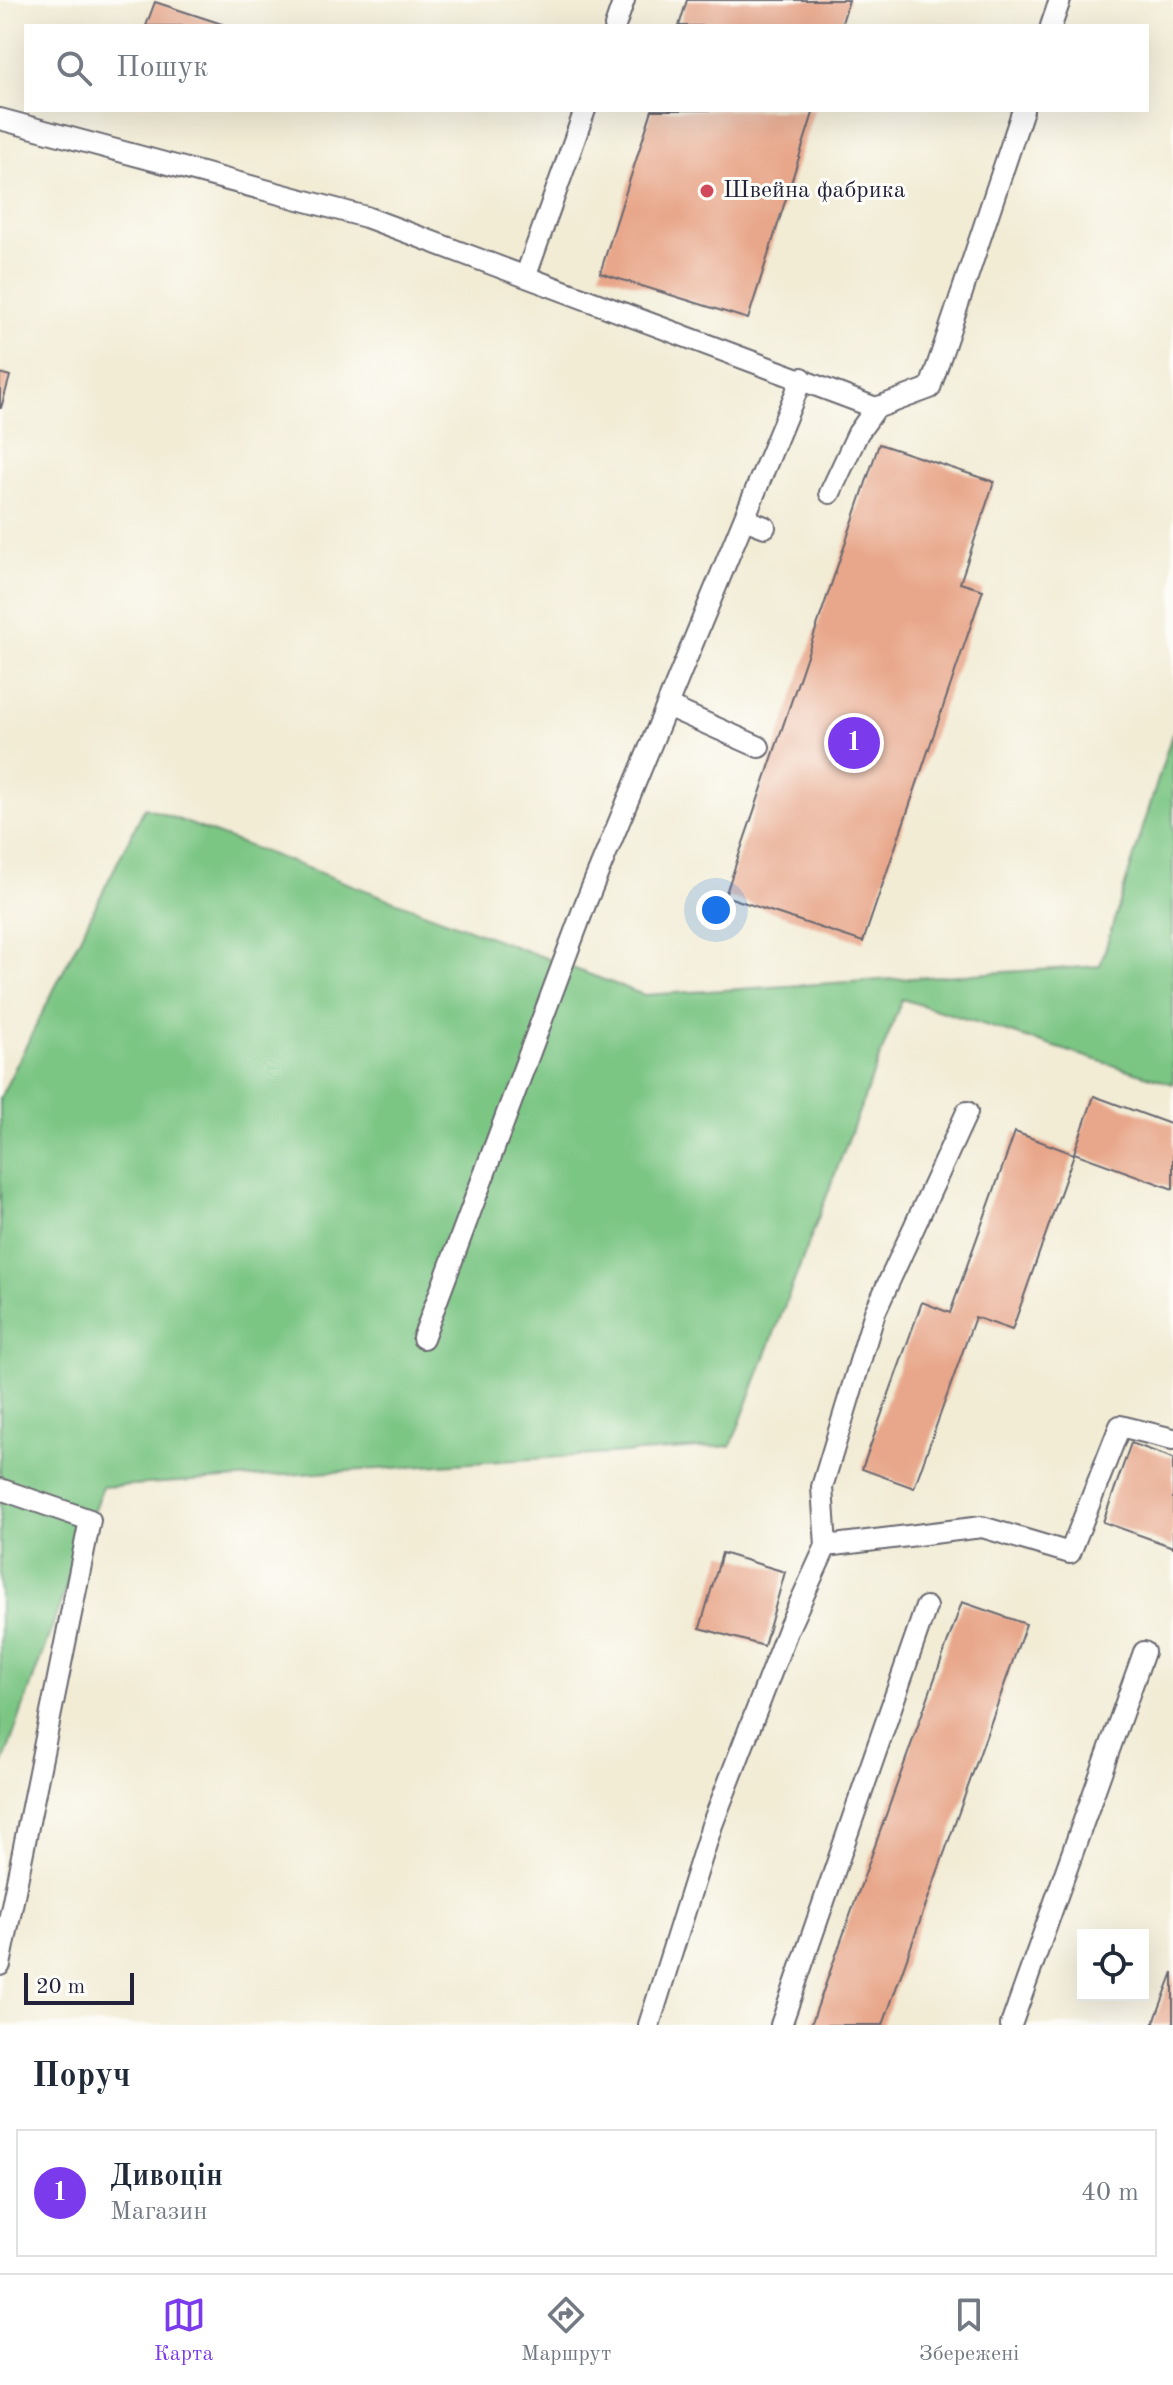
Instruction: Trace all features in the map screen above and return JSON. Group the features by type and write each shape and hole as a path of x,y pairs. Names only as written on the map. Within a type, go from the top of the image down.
{"lane":[{"path":"616,24 624,0"},
{"path":"1052,24 1060,0"},
{"path":"526,275 584,112"},
{"path":"830,493 858,433 876,408 930,388 1022,112"},
{"path":"0,119 366,217 876,408"},
{"path":"423,1338 586,902 802,378"},
{"path":"744,519 765,527"},
{"path":"667,706 759,747"},
{"path":"649,2025 712,1825 788,1629 826,1546 822,1487 875,1312 967,1112"},
{"path":"826,1546 982,1527 1070,1553 1120,1426 1171,1433"},
{"path":"0,1489 90,1520 0,1965"},
{"path":"781,2025 926,1607"},
{"path":"1011,2025 1144,1652"}],"green space":[{"path":"1173,731 1173,1084 902,999 731,1446 102,1487 0,1772 0,1098 145,807 644,995 1100,966"}],"building":[{"path":"687,0 849,0 842,24 680,24"},
{"path":"155,2 222,24 147,24"},
{"name":"Швейна фабрика","path":"651,112 813,112 748,319 600,273"},
{"path":"0,373 10,376 1,408 0,408"},
{"path":"879,444 994,482 960,583 983,590 863,942 725,896"},
{"path":"1094,1096 1173,1125 1173,1189 1074,1153"},
{"path":"1015,1132 1074,1154 1012,1330 975,1317 914,1488 862,1469 922,1302 950,1313"},
{"path":"1131,1443 1173,1458 1173,1547 1103,1522"},
{"path":"722,1553 785,1572 764,1646 700,1628"},
{"path":"962,1602 1026,1624 883,2025 811,2025"},
{"path":"1173,1972 1173,2025 1153,2025"}],"place":[{"name":"Швейна фабрика","path":"707,191"},
{"name":"Дивоцін","path":"854,743"}]}
